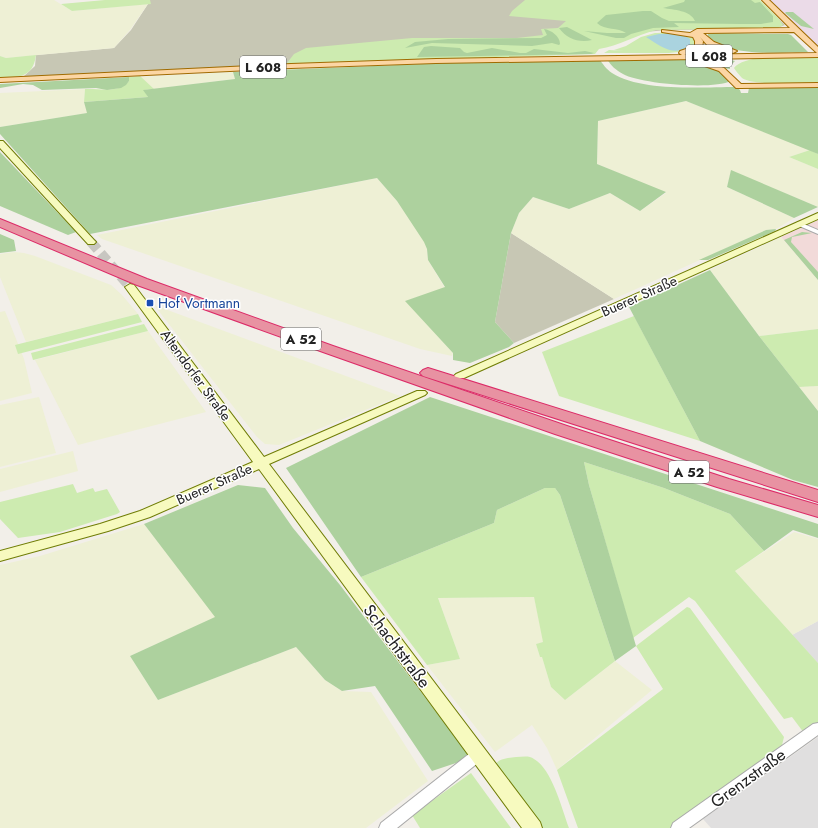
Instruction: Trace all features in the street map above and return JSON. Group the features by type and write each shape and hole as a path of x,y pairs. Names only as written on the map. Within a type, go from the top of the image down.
{"highway":[{"name":"A 52","path":"0,213 56,237 208,295 398,364 818,496"},
{"name":"A 52","path":"0,223 142,282 388,370 568,432 723,483 818,511"}],"main road":[{"path":"765,0 818,51"},
{"path":"770,30 786,27 787,21"},
{"path":"664,31 697,34 797,30"},
{"path":"697,34 709,43 721,48 746,53 793,55"},
{"path":"625,57 672,55 689,52 695,50 700,44 697,34"},
{"path":"739,82 732,66 741,60 793,55"},
{"name":"L 608","path":"0,80 352,63 592,57 818,55"},
{"path":"625,57 679,59 706,63 725,70 739,82 770,85 818,85"}],"street":[{"path":"0,143 91,242"},
{"name":"Buerer Straße","path":"460,376 818,216"},
{"path":"799,224 818,232"},
{"name":"Altendorfer Straße","path":"130,287 261,463"},
{"name":"Buerer Straße","path":"0,556 96,530 145,514 421,393"},
{"name":"Schachtstraße","path":"261,463 533,828"},
{"name":"Grenzstraße","path":"678,828 818,728"},
{"path":"386,828 479,754"}],"shaded area":[{"path":"0,0 54,0 72,11 148,4 130,30 114,48 6,58 0,56"},
{"path":"137,0 759,0 785,25 774,29 667,30 280,65 23,77 35,66 36,55 114,48 131,30 148,4 150,4"},
{"path":"770,0 818,0 818,48"},
{"path":"233,72 235,79 154,89 140,77"},
{"path":"85,89 84,102 88,113 0,127 0,93"},
{"path":"686,101 810,150 789,157 818,169 818,207 731,171 727,187 794,218 776,229 766,230 614,299 511,233 519,213 533,197 569,209 610,193 640,211 666,193 597,164 598,121"},
{"path":"377,178 397,201 425,242 428,260 445,288 406,301 453,353 452,356 420,349 102,239 97,235"},
{"path":"818,220 818,280 781,237"},
{"path":"511,233 614,299 514,343 495,322"},
{"path":"781,237 818,280 818,329 759,336 710,270"},
{"path":"14,252 35,256 111,285 122,295 138,314 26,342 0,277 0,254"},
{"path":"154,305 400,396 279,445 265,444 257,437"},
{"path":"5,311 24,359 32,393 0,401 0,312"},
{"path":"148,331 206,412 78,445 35,360"},
{"path":"818,386 818,411 799,387"},
{"path":"39,397 56,453 0,467 0,405"},
{"path":"73,451 78,471 0,492 0,469"},
{"path":"144,524 216,617 130,656 158,700 296,647 325,680 342,691 371,692 428,781 366,828 0,828 0,565 40,556"},
{"path":"794,532 818,539 818,621 792,635 735,571"},
{"path":"534,597 544,642 536,644 540,657 542,657 551,687 565,700 615,661 652,690 557,770 547,748 532,725 495,752 427,665 460,659 438,598"},
{"path":"818,621 818,663 792,635"},
{"path":"818,737 818,828 711,828 703,819"}],"green space":[{"path":"105,0 150,0 151,4 72,11 61,4"},
{"path":"525,0 760,0 783,25 778,28 656,30 606,48 599,49 595,54 280,65 287,63 294,54 306,48 412,38 517,38 543,35 541,29 558,28 566,21 509,16 512,11"},
{"path":"685,0 751,0 755,3 760,2 773,16 773,22 761,24 674,23 679,27 653,28 631,34 624,38 616,38 584,31 626,33 604,27 597,23 606,15 643,11 651,11 669,21 695,21 693,17 686,13 663,8 684,2"},
{"path":"793,12 814,29 801,26 785,13"},
{"path":"567,27 592,40 582,41 574,39 566,35 559,28"},
{"path":"544,29 557,36 560,41 559,45 552,43 532,46 432,43 405,48 415,42 448,39 541,38 547,35"},
{"path":"665,32 688,35 697,41 697,46 687,51 669,53 604,53 609,50 624,51 614,50 626,46 641,37"},
{"path":"708,34 788,34 791,35 808,52 770,53 741,51 717,43 708,36"},
{"path":"424,47 460,48 467,53 492,48 520,53 526,53 534,49 568,53 585,51 594,53 417,57"},
{"path":"36,55 32,68 24,75 0,78 0,56 6,58"},
{"path":"818,57 818,83 778,84 748,81 742,78 734,68 740,63 761,58"},
{"path":"663,58 692,60 705,63 719,69 731,81 722,84 709,85 677,85 645,81 623,74 614,68 607,59"},
{"path":"697,58 735,61 730,66 730,69 696,60"},
{"path":"599,59 612,73 625,79 655,86 689,88 736,87 741,93 748,93 749,88 752,87 818,88 818,154 686,101 598,121 597,164 666,192 640,211 610,193 569,209 533,197 519,213 511,233 495,322 514,343 509,347 470,363 453,360 453,353 405,301 445,287 428,260 427,249 424,242 397,201 377,178 90,234 0,134 0,127 87,113 84,102 148,97 143,90 235,79 233,72 446,63"},
{"path":"140,76 154,89 144,90 148,97 84,102 85,89 108,90 119,88 129,81 129,77"},
{"path":"129,77 129,81 121,88 107,90 96,88 42,90 33,85 23,84 0,88 0,84"},
{"path":"810,150 818,154 818,169 789,157"},
{"path":"0,152 76,232 68,235 0,206"},
{"path":"731,170 818,207 794,218 727,187"},
{"path":"776,229 775,231 708,260 699,260 766,230"},
{"path":"802,232 812,233 792,237 791,242 818,272 818,280 784,240"},
{"path":"0,234 14,240 16,251 0,253"},
{"path":"710,270 759,336 818,411 818,487 793,480 700,441 629,307"},
{"path":"138,314 142,322 18,354 15,345"},
{"path":"634,316 700,441 559,396 542,352"},
{"path":"144,324 148,331 33,360 31,353"},
{"path":"818,329 818,386 799,387 759,336"},
{"path":"430,397 818,524 818,538 793,530 764,551 730,514 664,488 584,462 589,485 636,646 615,661 560,495 555,488 545,488 497,510 494,523 361,577 286,468"},
{"path":"584,462 664,488 730,514 764,551 735,571 818,663 818,722 804,733 792,717 784,719 695,601 689,597 633,638 589,485"},
{"path":"73,484 77,493 93,488 95,492 107,489 120,512 60,532 18,538 0,519 0,502"},
{"path":"238,485 265,488 293,528 340,585 471,758 432,771 375,686 342,691 325,680 296,647 158,700 130,656 215,617 144,524"},
{"path":"545,488 555,488 560,495 615,661 565,700 551,687 542,657 540,657 536,644 543,642 534,597 438,598 460,659 427,665 361,577 494,523 497,510"},
{"path":"687,607 690,608 784,737 782,745 672,828 578,828 557,770 663,689 636,646"},
{"path":"516,757 532,758 546,771 556,790 569,828 542,828 495,765 501,760"},
{"path":"471,773 511,828 420,828 412,815"}],"water":[{"path":"659,34 682,34 690,39 690,45 684,49 673,51 662,47 646,37"}],"tunnel":[{"path":"91,242 130,287"}],"place":[{"name":"Hof Vortmann","path":"150,303"}]}
